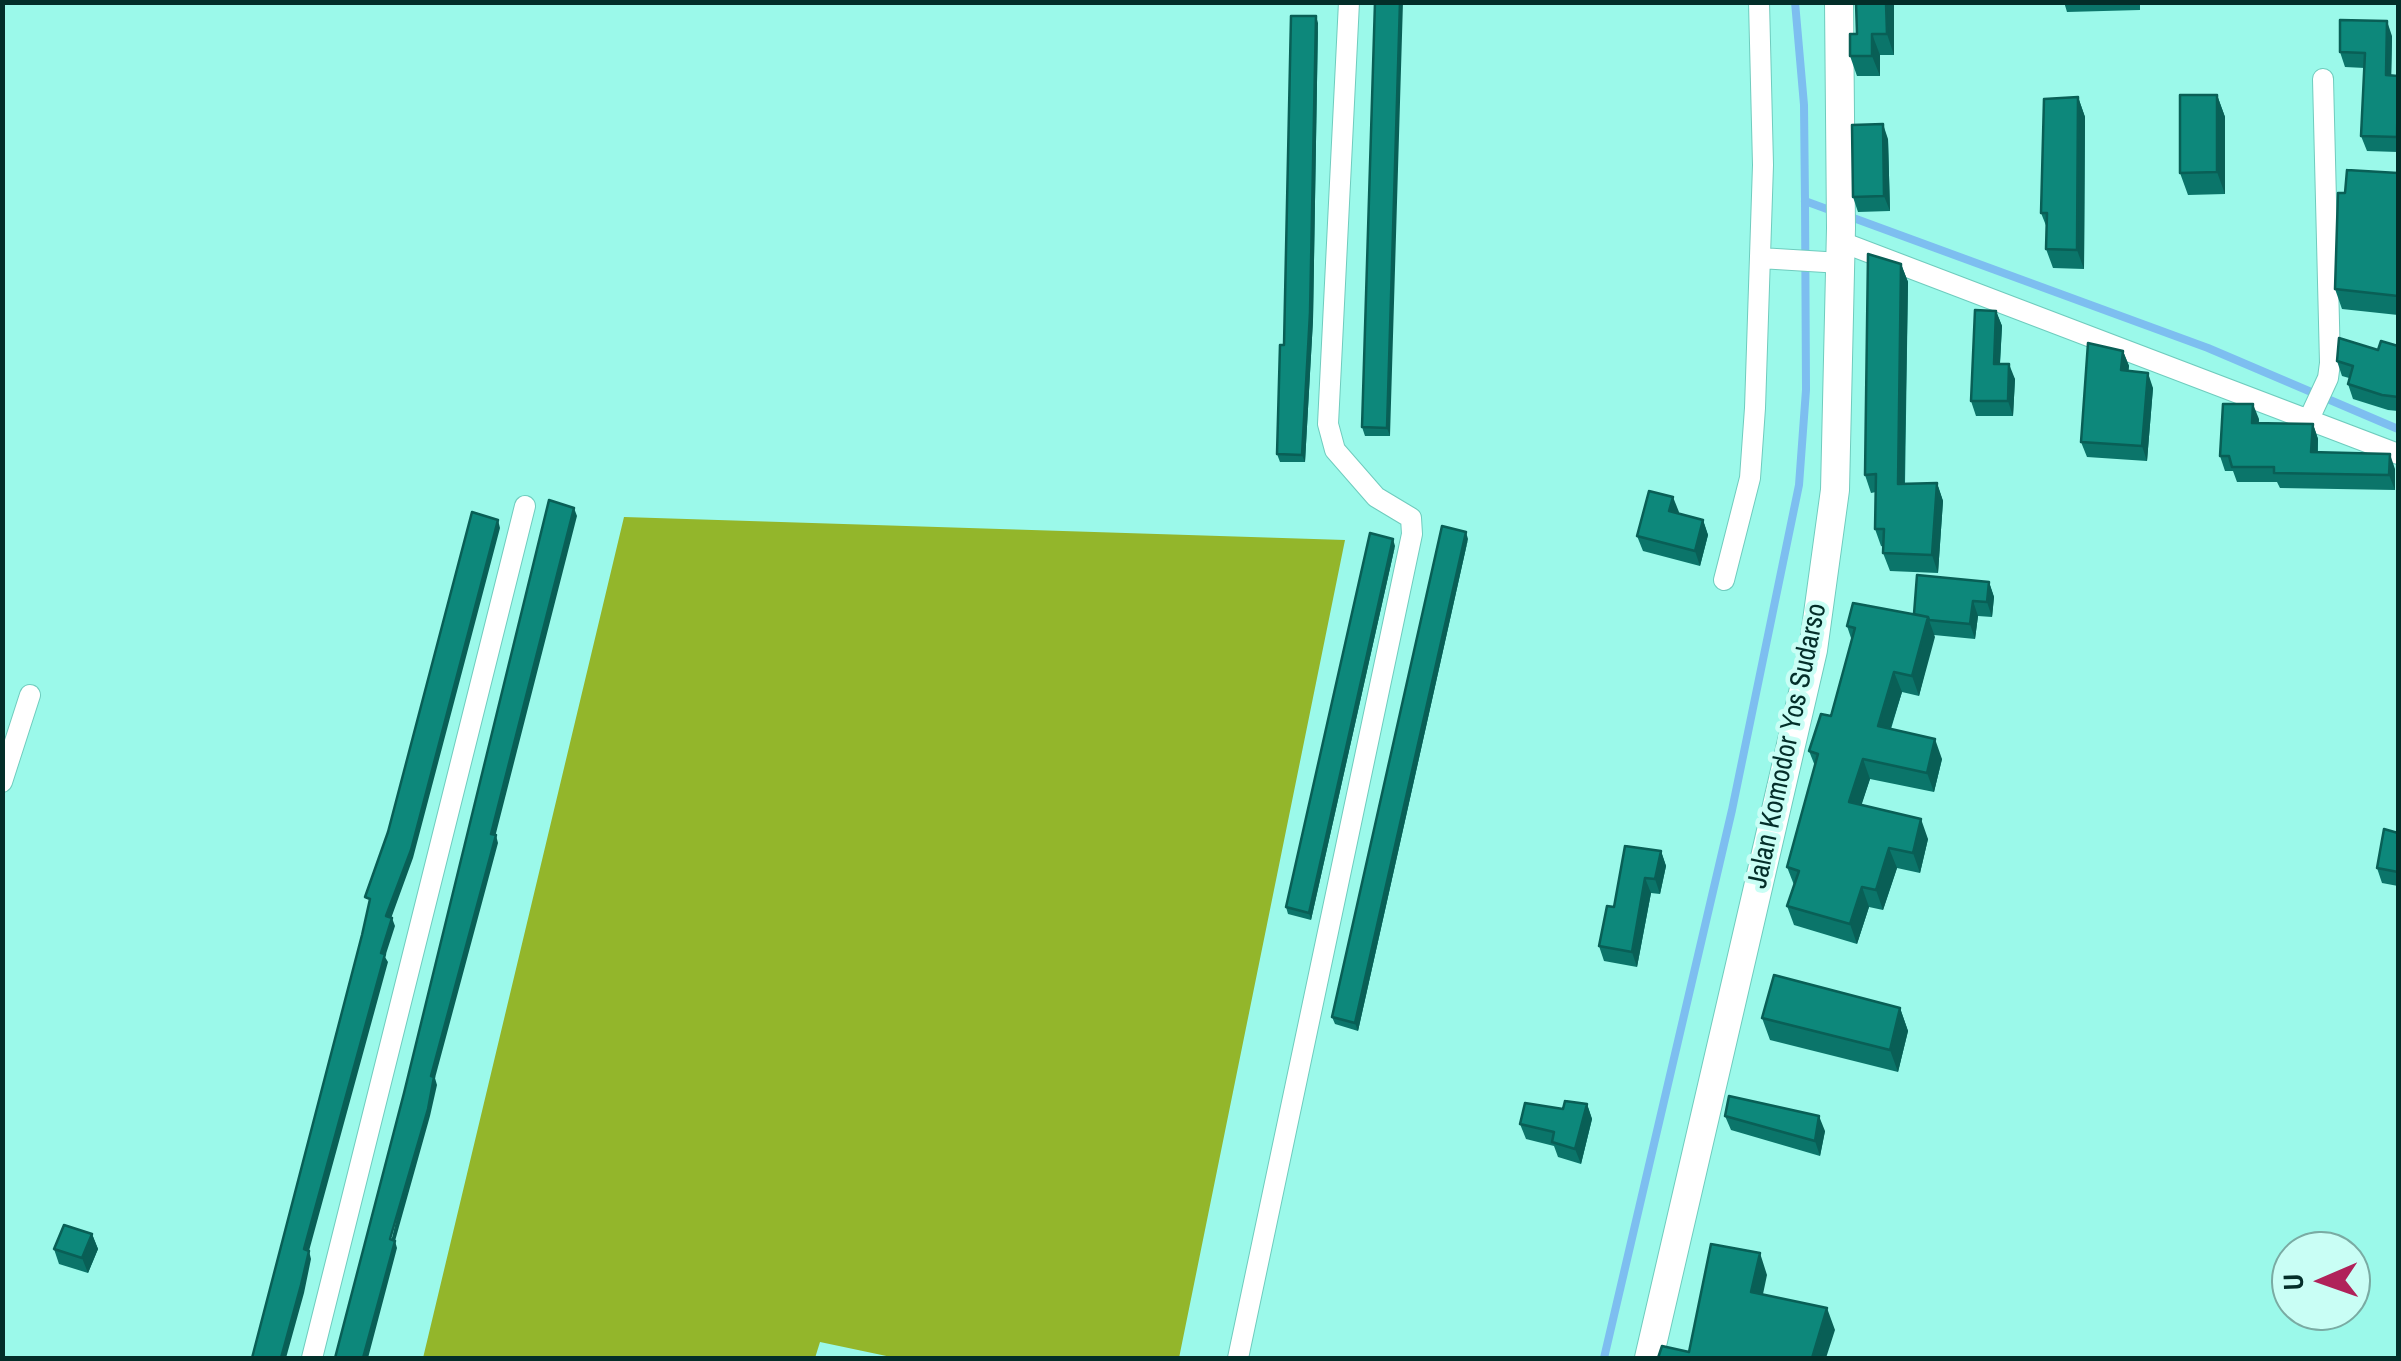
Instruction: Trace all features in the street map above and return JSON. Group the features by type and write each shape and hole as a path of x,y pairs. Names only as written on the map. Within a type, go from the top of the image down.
{"street":[{"path":"1238,1358 1412,534 1411,518 1376,497 1335,450 1328,424 1349,2"},
{"path":"1724,580 1750,478 1768,258 1759,2"},
{"name":"Jalan Komodor Yos Sudarso","path":"1648,1358 1813,650 1834,490 1836,248 1842,194 1839,2"},
{"path":"2312,413 2330,363 2323,80"},
{"path":"1768,258 1836,248 2312,413 2398,454"},
{"path":"312,1358 525,506"},
{"path":"2,782 30,695"}],"green space":[{"path":"624,517 1345,540 1179,1358 896,1358 820,1342 815,1358 423,1358"}],"building":[{"path":"1375,2 1400,2 1387,428 1362,427"},
{"path":"1856,2 1886,2 1887,34 1872,34 1872,56 1850,56 1850,34 1857,34"},
{"path":"1291,16 1316,16 1310,313 1302,455 1277,454 1280,345 1284,345"},
{"path":"2340,20 2387,21 2386,75 2398,76 2397,137 2361,136 2365,53 2340,52"},
{"path":"2180,95 2217,95 2217,172 2180,173"},
{"path":"2078,97 2077,250 2046,249 2047,213 2041,213 2044,99"},
{"path":"1883,124 1884,196 1853,197 1852,125"},
{"path":"2347,170 2398,173 2398,296 2335,289 2338,193 2345,193"},
{"path":"1868,254 1901,264 1898,484 1937,483 1932,555 1883,553 1884,529 1875,529 1876,474 1865,475"},
{"path":"1975,310 1996,311 1994,364 2009,364 2008,401 1971,401"},
{"path":"2339,338 2378,350 2381,341 2398,346 2398,397 2348,384 2353,366 2337,361"},
{"path":"2088,343 2123,351 2121,370 2148,373 2142,446 2081,442"},
{"path":"2223,404 2253,404 2252,423 2313,424 2311,452 2390,454 2389,475 2274,473 2274,467 2232,467 2229,456 2220,456"},
{"path":"1649,491 1673,497 1669,511 1703,520 1695,551 1637,536"},
{"path":"549,500 574,508 491,834 496,835 431,1076 434,1077 428,1109 390,1239 395,1241 363,1358 335,1358 404,1093"},
{"path":"472,512 498,520 411,850 386,916 392,918 381,953 385,954 304,1249 309,1251 301,1285 281,1358 252,1358 362,935 370,899 365,897 388,832"},
{"path":"1442,526 1466,532 1355,1023 1332,1017"},
{"path":"1370,533 1393,539 1309,913 1286,907"},
{"path":"1917,575 1989,582 1987,602 1973,601 1970,624 1929,620 1914,614"},
{"path":"1853,603 1928,617 1912,676 1894,672 1878,726 1935,739 1927,773 1863,759 1849,802 1921,819 1913,853 1889,848 1876,890 1862,887 1850,924 1787,906 1799,871 1787,867 1818,754 1809,751 1821,714 1831,716 1855,628 1847,626"},
{"path":"2384,829 2398,833 2398,872 2377,868"},
{"path":"1625,846 1661,851 1655,879 1645,878 1632,952 1599,946 1607,906 1614,907"},
{"path":"1774,975 1900,1008 1890,1050 1762,1018"},
{"path":"1729,1096 1819,1116 1815,1141 1725,1116"},
{"path":"1565,1101 1587,1104 1575,1149 1552,1142 1554,1132 1520,1124 1525,1103 1563,1109"},
{"path":"64,1225 92,1234 82,1258 54,1249"},
{"path":"1711,1244 1760,1253 1751,1292 1827,1308 1812,1358 1658,1358 1662,1346 1689,1352"}],"waterway":[{"path":"1604,1358 1732,810 1799,485 1806,390 1805,201 1804,105 1795,2"},
{"path":"1805,201 1835,212"},
{"path":"1848,216 2208,348 2398,429"}]}
